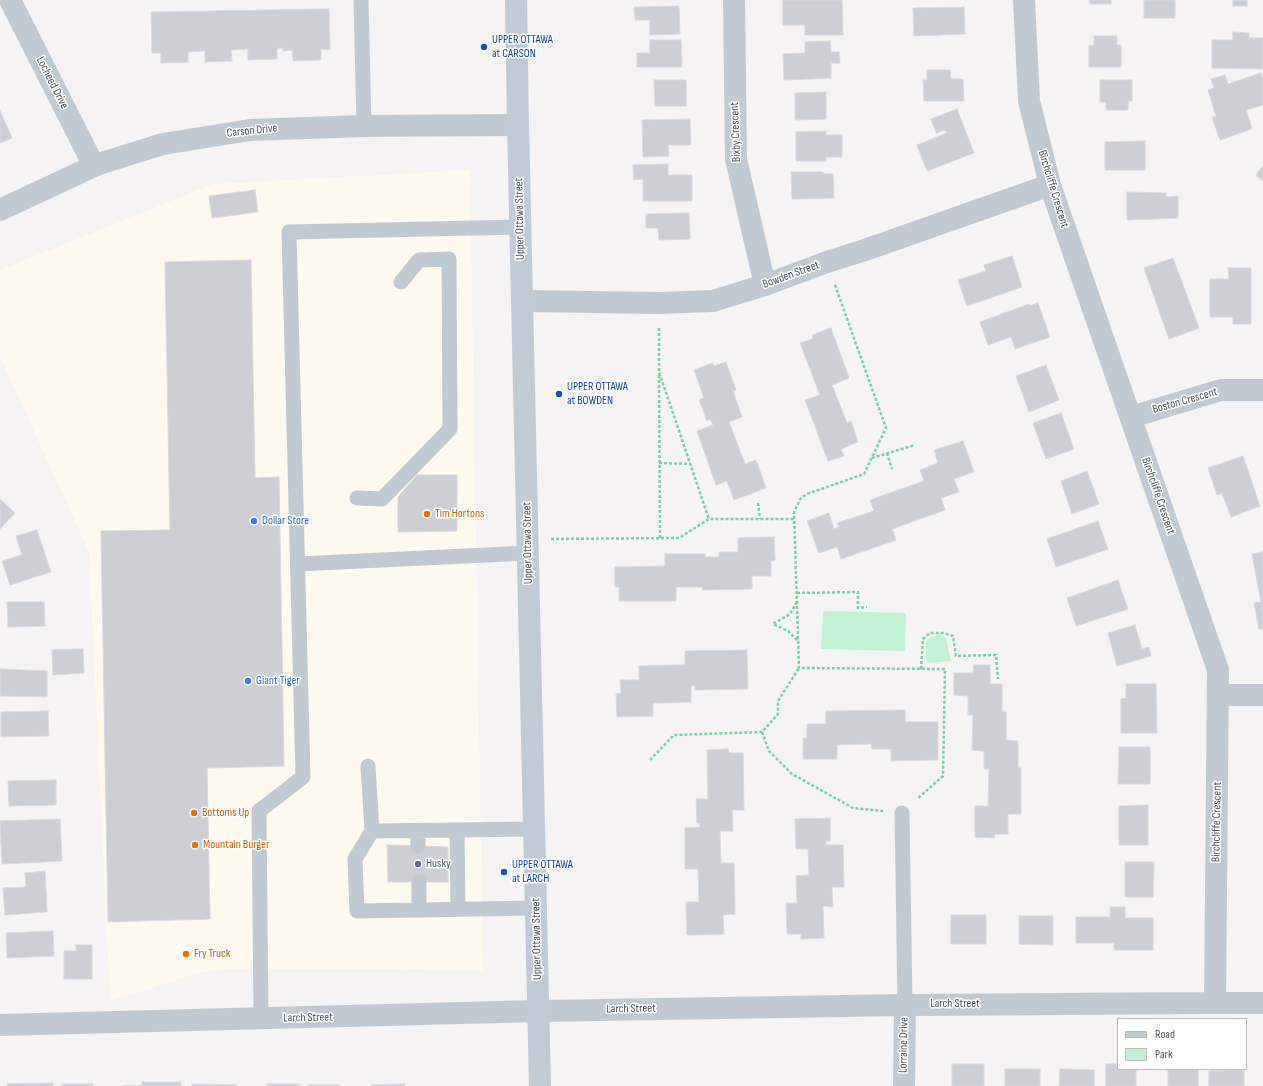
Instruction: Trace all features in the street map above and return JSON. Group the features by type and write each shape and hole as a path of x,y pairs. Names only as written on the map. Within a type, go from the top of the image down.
{"main road":[{"name":"Upper Ottawa Street","path":"516,0 540,1086"}],"street":[{"name":"Locheed Drive","path":"10,0 94,166"},
{"name":"Bixby Crescent","path":"734,0 736,158 765,285"},
{"name":"Birchcliffe Crescent","path":"1024,0 1029,101 1050,185 1218,670 1215,1003"},
{"name":"Carson Drive","path":"0,210 94,166 163,144 250,130 364,126 518,125"},
{"name":"Bowden Street","path":"522,301 659,303 713,301 765,285 1050,185"},
{"name":"Boston Crescent","path":"1131,416 1221,390 1263,390"},
{"path":"1218,695 1263,695"},
{"name":"Larch Street","path":"0,1025 539,1011 905,1005 1263,1004"},
{"name":"Lorraine Drive","path":"904,1086 905,1005"}],"lane":[{"path":"361,0 364,126"},
{"path":"261,1019 259,811 303,777 289,232 520,227"},
{"path":"356,498 382,500 450,429 449,259 419,260 401,282"},
{"path":"298,564 528,546"},
{"path":"368,766 372,831 355,860 357,911 536,908"},
{"path":"902,813 905,1005"},
{"path":"372,831 534,829"},
{"path":"456,830 458,909"},
{"path":"418,831 418,846"},
{"path":"419,882 419,910"}],"path":[{"path":"650,760 674,735 762,732 778,714 778,701 799,668 794,512 801,498 807,494 864,474 886,428 827,262"},
{"path":"659,303 660,538"},
{"path":"659,372 691,464 708,519"},
{"path":"871,458 915,445"},
{"path":"887,453 892,469"},
{"path":"660,464 691,464"},
{"path":"758,503 760,519"},
{"path":"528,546 679,538 708,519 794,519"},
{"path":"797,593 858,592 858,608 867,607"},
{"path":"797,602 790,614 773,624 788,631 798,641"},
{"path":"920,669 923,639 930,633 943,633 953,636 956,656 996,655 998,679"},
{"path":"762,732 769,751 792,774 853,808 902,813 943,776 945,669 799,668"}],"shaded area":[{"path":"470,170 483,970 225,969 199,973 110,1001 89,552 0,357 0,270 213,184"}],"green space":[{"path":"823,611 906,613 905,651 821,649"},
{"path":"940,634 946,638 951,661 929,663 926,660 926,643 928,639"}],"building":[{"path":"783,0 842,0 843,35 805,35 805,25 783,25"},
{"path":"1090,0 1111,0 1111,4 1090,4"},
{"path":"1144,0 1175,0 1175,18 1144,18"},
{"path":"1233,0 1247,0 1247,6 1233,6"},
{"path":"679,6 680,34 650,35 650,20 635,20 634,7"},
{"path":"964,7 965,34 914,36 913,8"},
{"path":"329,9 330,50 321,49 321,60 293,61 292,50 283,51 283,48 277,48 277,59 248,60 248,49 231,50 232,61 205,62 205,51 188,52 188,62 161,63 161,53 152,53 151,12"},
{"path":"1233,32 1249,33 1249,38 1263,38 1263,69 1212,68 1212,40 1233,40"},
{"path":"1094,36 1117,36 1117,45 1121,45 1121,67 1089,67 1089,46 1094,45"},
{"path":"650,40 681,40 682,67 637,67 637,53 650,53"},
{"path":"830,41 831,52 839,52 840,63 831,63 831,78 784,80 783,54 805,53 805,42"},
{"path":"927,70 950,70 951,79 963,79 964,101 924,101 923,80 927,80"},
{"path":"1261,73 1263,80 1263,105 1246,110 1252,129 1220,140 1212,117 1216,116 1208,90 1214,88 1211,79 1225,75 1228,84"},
{"path":"654,80 686,80 686,106 655,106"},
{"path":"1100,80 1132,80 1132,101 1128,101 1128,110 1106,110 1106,102 1100,102"},
{"path":"826,92 826,119 795,120 795,93"},
{"path":"957,109 974,153 927,171 917,145 947,133 945,130 936,133 931,119"},
{"path":"0,111 12,138 0,143"},
{"path":"690,119 691,145 668,145 669,156 643,157 642,120"},
{"path":"826,131 826,135 842,135 842,157 826,157 826,161 796,161 796,132"},
{"path":"1145,141 1145,170 1105,170 1105,142"},
{"path":"668,164 668,175 692,175 692,201 643,201 643,179 634,180 633,165"},
{"path":"1263,166 1263,181 1256,175"},
{"path":"791,172 823,172 824,174 833,174 834,198 792,199"},
{"path":"255,190 258,212 212,218 209,196"},
{"path":"1127,192 1166,193 1166,197 1178,196 1178,218 1127,220"},
{"path":"689,213 690,239 659,240 658,228 646,228 646,214"},
{"path":"1012,256 1022,287 967,306 958,280 986,271 984,265"},
{"path":"1173,258 1199,328 1169,339 1144,268"},
{"path":"251,260 255,478 279,477 284,766 207,768 210,919 108,922 101,531 170,530 165,262"},
{"path":"1228,268 1251,268 1251,324 1233,324 1233,317 1210,317 1210,279 1229,279"},
{"path":"1038,303 1050,337 1015,349 1011,337 988,345 980,322 1029,304 1030,306"},
{"path":"831,328 849,378 832,385 847,423 851,421 858,442 841,449 844,456 828,461 805,400 820,395 800,343 813,339 812,335"},
{"path":"726,362 736,390 733,391 742,417 729,422 745,464 756,460 766,488 734,500 727,481 716,485 697,431 713,425 710,419 707,421 699,400 704,398 694,370 712,363 714,366"},
{"path":"1046,365 1059,400 1029,412 1016,376"},
{"path":"1061,413 1074,449 1046,459 1033,423"},
{"path":"963,441 974,472 954,479 959,492 941,498 945,510 892,529 896,540 841,559 837,547 819,553 807,521 829,513 834,529 839,527 837,523 874,511 870,500 924,481 920,470 938,463 934,450"},
{"path":"1243,456 1260,506 1231,517 1222,493 1217,495 1208,468"},
{"path":"1087,471 1099,504 1072,514 1061,481"},
{"name":"Tim Hortons","path":"417,475 457,475 457,531 398,532 398,497"},
{"path":"0,499 15,513 0,529"},
{"path":"1098,521 1108,549 1056,567 1047,539"},
{"path":"37,530 51,572 10,585 2,561 22,555 16,536"},
{"path":"774,537 775,560 771,561 771,576 752,576 752,589 703,590 702,587 676,587 676,601 619,601 619,587 615,587 615,567 665,566 665,554 705,554 705,557 719,557 719,552 738,552 738,538"},
{"path":"1263,552 1263,629 1259,629 1254,603 1261,602 1252,554"},
{"path":"1118,580 1128,609 1076,626 1067,598"},
{"path":"7,602 44,602 45,626 8,627"},
{"path":"1135,625 1142,649 1149,647 1151,656 1117,666 1108,633"},
{"path":"83,649 84,673 53,675 52,650"},
{"path":"747,650 748,689 695,690 695,685 691,686 691,702 653,703 653,716 617,717 616,694 621,693 620,680 639,680 639,666 685,665 685,651"},
{"path":"974,665 990,665 990,684 1002,684 1002,712 1006,712 1006,740 1018,741 1018,768 1021,768 1021,814 1008,814 1008,834 995,834 994,838 975,837 975,806 988,806 989,769 984,769 984,751 972,750 973,715 968,715 968,696 954,695 954,673 973,673"},
{"path":"0,669 47,671 47,697 0,696"},
{"path":"1126,684 1156,684 1157,733 1121,733 1121,699 1126,698"},
{"path":"905,710 905,722 938,722 938,760 891,761 891,749 872,749 871,744 837,745 837,759 803,759 803,738 807,738 807,724 826,724 826,711"},
{"path":"48,711 49,736 1,737 1,712"},
{"path":"1119,747 1150,747 1150,784 1118,784"},
{"path":"728,749 729,753 743,753 744,810 732,810 733,831 720,831 721,863 734,863 735,914 723,915 724,934 687,935 686,902 699,902 698,869 685,869 685,828 700,827 700,823 697,823 696,799 708,799 707,750"},
{"path":"56,780 56,805 9,806 8,781"},
{"path":"1148,805 1148,845 1119,845 1119,806"},
{"path":"830,818 830,841 826,841 826,845 843,845 844,887 832,887 833,907 823,906 824,938 801,939 801,934 787,934 786,903 797,903 796,876 809,875 808,849 796,849 795,819"},
{"path":"60,819 62,861 2,864 0,821"},
{"name":"Husky","path":"387,845 448,847 448,882 388,882"},
{"path":"1125,862 1154,862 1153,897 1125,897"},
{"path":"45,871 47,912 5,915 3,888 26,887 25,873"},
{"path":"1110,907 1125,907 1125,918 1153,918 1153,950 1114,950 1114,943 1076,943 1076,917 1110,917"},
{"path":"951,915 986,915 986,944 951,944"},
{"path":"1019,916 1053,916 1053,945 1019,944"},
{"path":"53,931 54,956 7,958 6,933"},
{"path":"76,945 92,945 92,979 64,979 64,951 76,951"},
{"path":"952,1064 984,1064 984,1086 952,1086"},
{"path":"1106,1064 1117,1064 1117,1070 1136,1070 1136,1086 1106,1086"},
{"path":"1005,1069 1040,1069 1040,1086 1005,1086"},
{"path":"1060,1069 1094,1070 1094,1086 1059,1086"},
{"path":"1168,1070 1198,1070 1198,1086 1168,1086"},
{"path":"1244,1070 1244,1086 1209,1086 1209,1071"},
{"path":"142,1082 181,1082 181,1086 142,1086"},
{"path":"53,1083 53,1086 7,1086 7,1084"},
{"path":"62,1084 93,1084 93,1086 62,1086"},
{"path":"192,1084 236,1085 236,1086 192,1086"},
{"path":"267,1084 300,1084 300,1086 267,1086"},
{"path":"405,1084 405,1086 370,1086 370,1085"},
{"path":"339,1085 339,1086 309,1086"}],"place":[{"name":"UPPER OTTAWA at CARSON","path":"484,47"},
{"name":"UPPER OTTAWA at BOWDEN","path":"559,394"},
{"name":"Tim Hortons","path":"427,514"},
{"name":"Dollar Store","path":"254,521"},
{"name":"Giant Tiger","path":"248,681"},
{"name":"Bottoms Up","path":"194,813"},
{"name":"Mountain Burger","path":"195,845"},
{"name":"Husky","path":"418,864"},
{"name":"UPPER OTTAWA at LARCH","path":"504,872"},
{"name":"Fry Truck","path":"186,954"}]}
